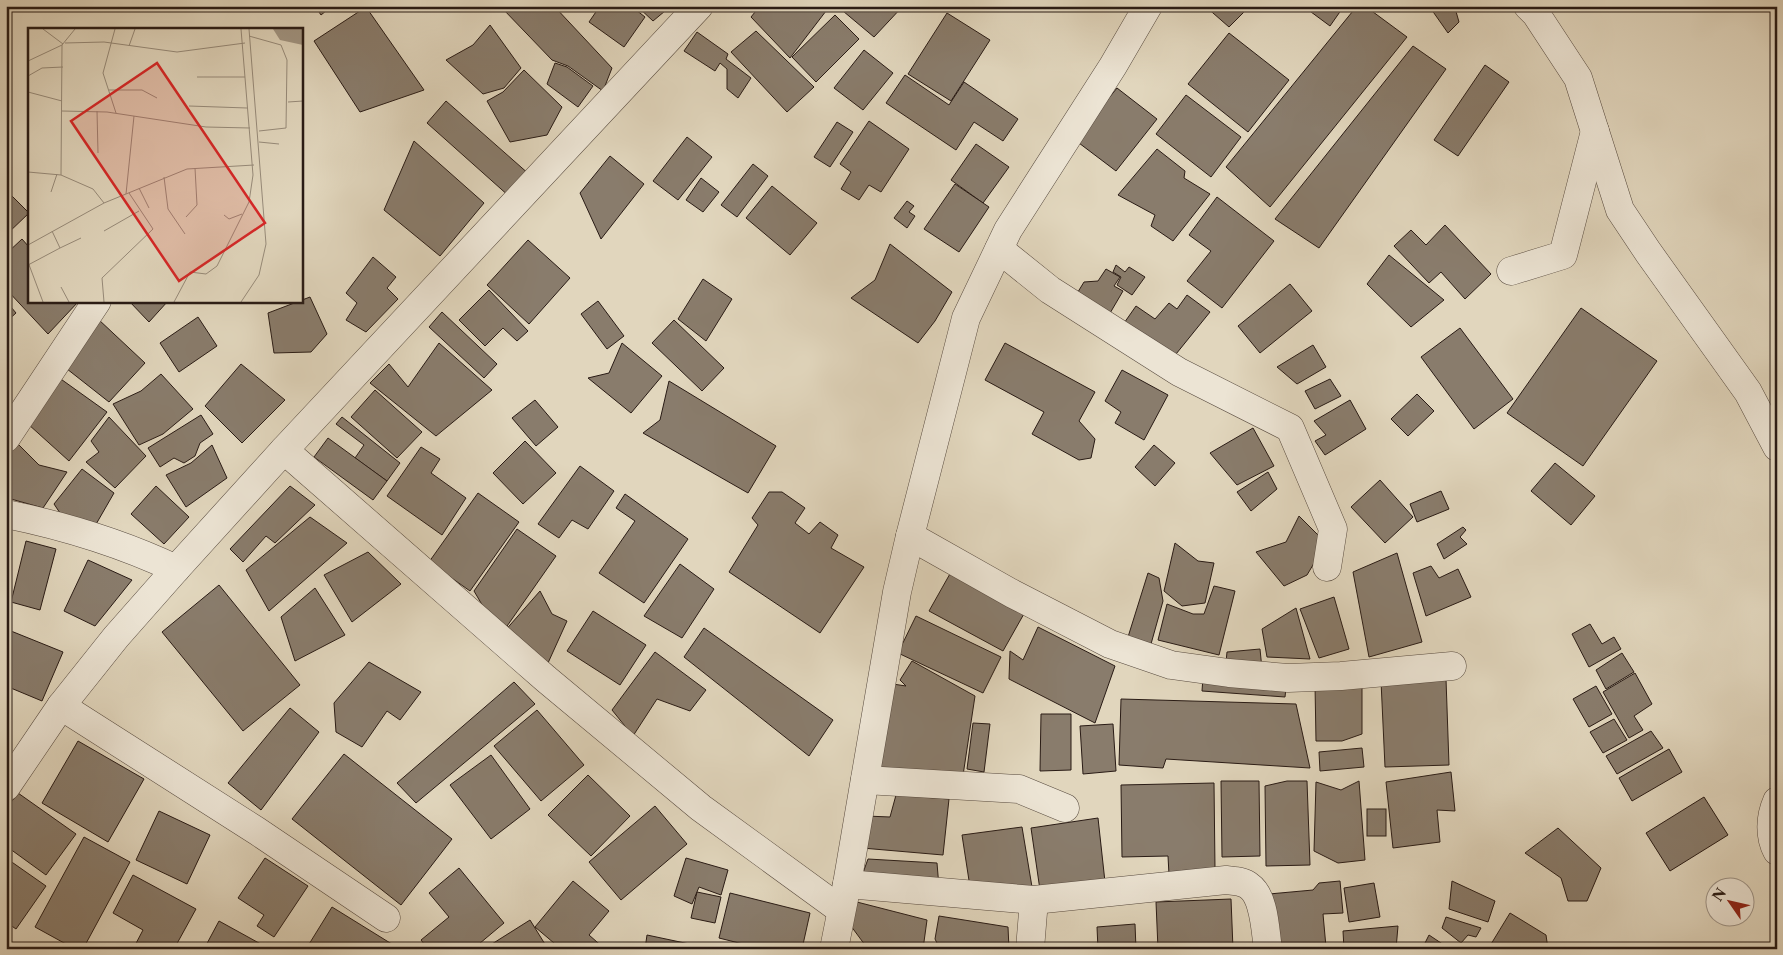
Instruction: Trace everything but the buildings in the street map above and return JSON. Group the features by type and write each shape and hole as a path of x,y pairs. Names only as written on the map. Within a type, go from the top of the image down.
{"street":[{"path":"6,787 61,706 116,637 176,569 284,450 699,6"},
{"path":"834,949 898,592 910,536 966,318 1008,230 1113,66 1148,6"},
{"path":"1528,6 1536,14 1578,78 1620,210 1748,392 1777,447"},
{"path":"1511,271 1564,255 1595,131"},
{"path":"999,249 1050,290 1179,372 1290,428 1333,529 1327,567"},
{"path":"6,438 96,302"},
{"path":"284,450 546,679 701,808 841,910"},
{"path":"6,514 92,535 145,554 176,569"},
{"path":"910,536 1012,594 1110,644 1171,665 1229,674 1288,678 1341,676 1452,666"},
{"path":"61,706 257,832 386,918"},
{"path":"865,780 1019,789 1066,808"},
{"path":"1777,802 1770,824 1774,846 1777,851"},
{"path":"847,884 1034,900 1226,880 1238,881 1249,885 1259,896 1268,949"},
{"path":"1030,949 1034,900"}]}
